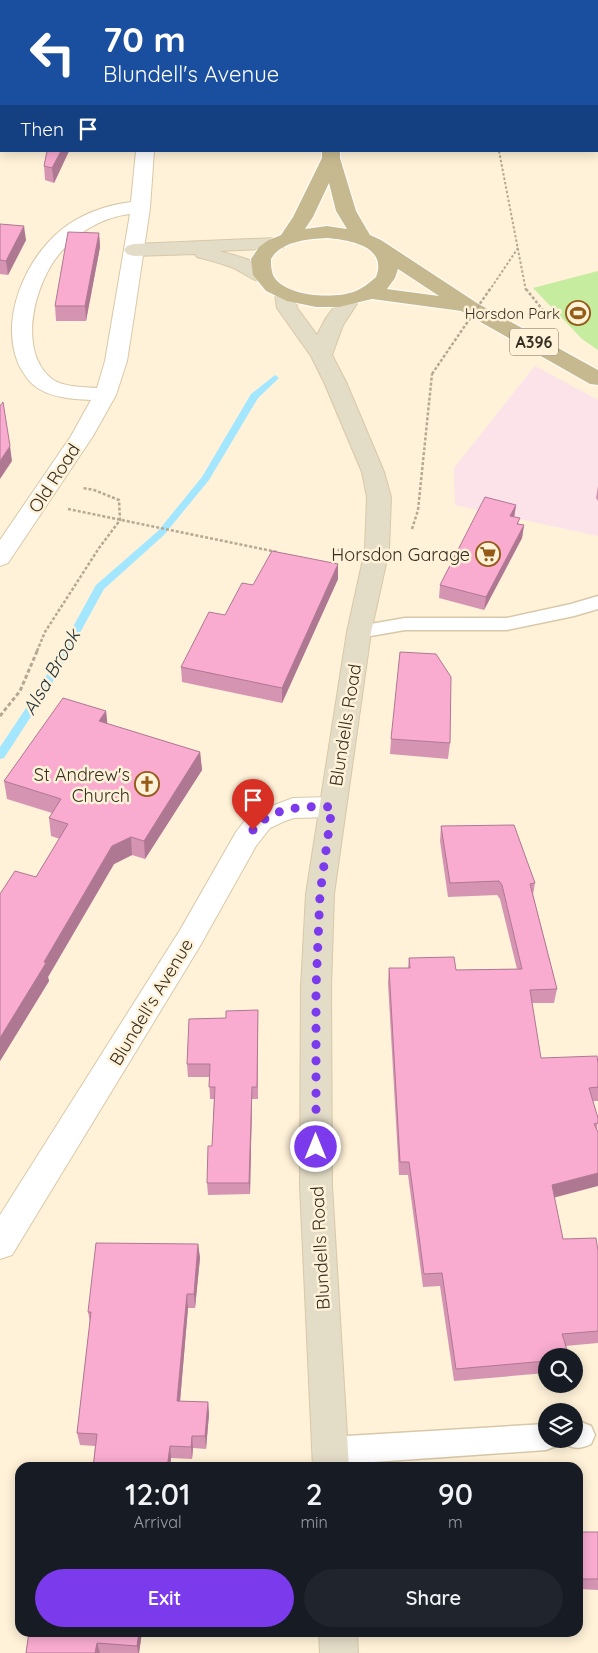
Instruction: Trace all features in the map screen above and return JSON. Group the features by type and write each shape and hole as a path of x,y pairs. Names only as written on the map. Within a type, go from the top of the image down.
{"main road":[{"path":"331,155 346,211 363,240"},
{"path":"263,277 260,265 264,254 282,241 303,217 331,155"},
{"name":"A396","path":"282,241 307,233 327,232 346,234 363,240 470,307 598,379"},
{"path":"359,295 381,283 388,272 388,261 381,250"},
{"name":"A396","path":"263,277 268,284 285,294 306,300 328,302 359,295 470,307"}],"street":[{"name":"Old Road","path":"0,558 82,436 105,395 116,361 140,208 145,152"},
{"path":"105,395 60,389 46,384 32,375 21,364 15,340 15,318 27,286 36,269 49,251 66,235 99,215 119,209 140,208"},
{"path":"134,250 185,250 220,245 282,241"},
{"path":"185,250 223,257 240,263 263,277"},
{"name":"Blundells Road","path":"285,294 287,308 321,355 373,472 379,497 377,550 359,632 320,894 316,988 316,1186 330,1459"},
{"path":"321,355 326,334 337,315 359,295"},
{"name":"Blundell's Avenue","path":"0,1244 181,954 246,839 260,821 275,814 293,808 332,807"},
{"path":"338,1637 339,1653"}],"lane":[{"path":"359,632 406,624 507,624 574,610 598,602"},
{"path":"330,1459 538,1438"}],"path":[{"path":"406,0 416,0"},
{"path":"499,152 526,291 550,319"},
{"path":"323,562 332,563 340,548 377,550 404,556 418,510 432,374 518,248"},
{"path":"0,716 20,691 45,632 99,548 120,520 118,500 94,490 52,480"},
{"path":"38,502 285,554"}],"shaded area":[{"path":"535,366 598,400 598,536 455,505 454,468"}],"green space":[{"name":"Horsdon Park","path":"598,271 598,350 582,339 533,288"}],"building":[{"path":"47,152 60,152 52,168 44,166"},
{"path":"0,224 24,226 6,261 0,260"},
{"path":"68,232 99,233 85,306 55,306"},
{"path":"3,402 10,446 0,461 0,406"},
{"name":"Horsdon Garage","path":"485,497 516,505 510,516 520,518 517,524 524,525 486,597 440,585"},
{"path":"272,551 338,564 282,688 181,667 209,612 225,615 242,583 253,585"},
{"path":"400,652 436,654 451,677 450,743 391,739"},
{"path":"63,698 106,711 99,721 200,752 144,841 131,837 112,846 44,962 46,963 0,1038 0,894 15,871 36,877 68,824 49,818 61,799 4,781"},
{"path":"514,825 535,883 530,884 557,989 530,990 541,1058 597,1056 598,1087 589,1088 598,1118 598,1123 594,1124 598,1132 598,1173 552,1185 563,1239 596,1238 598,1251 598,1331 562,1334 566,1348 538,1348 538,1362 456,1369 442,1273 424,1274 409,1162 400,1162 389,968 410,968 409,958 454,957 456,970 522,969 502,885 499,881 450,883 441,826"},
{"path":"258,1010 257,1087 252,1087 249,1183 207,1183 208,1146 212,1146 215,1087 209,1087 210,1064 187,1064 189,1019 226,1018 226,1011"},
{"path":"96,1243 198,1244 194,1294 187,1294 177,1401 208,1402 205,1436 192,1436 191,1447 170,1446 168,1462 94,1462 97,1434 77,1433 91,1312 88,1312"},
{"path":"583,1532 598,1532 598,1579 583,1579"},
{"path":"28,1637 138,1637 137,1646 97,1643 95,1653 26,1653"}],"waterway":[{"name":"Alsa Brook","path":"0,755 44,689 100,587 161,533 206,478 254,396 275,378"}],"place":[{"name":"Horsdon Park","path":"578,313"},
{"name":"Horsdon Garage","path":"488,554"},
{"name":"St Andrew's Church","path":"147,784"}],"route":[{"path":"253,830 260,821 293,808 312,806 332,807 320,894 316,988 316,1147"}]}
